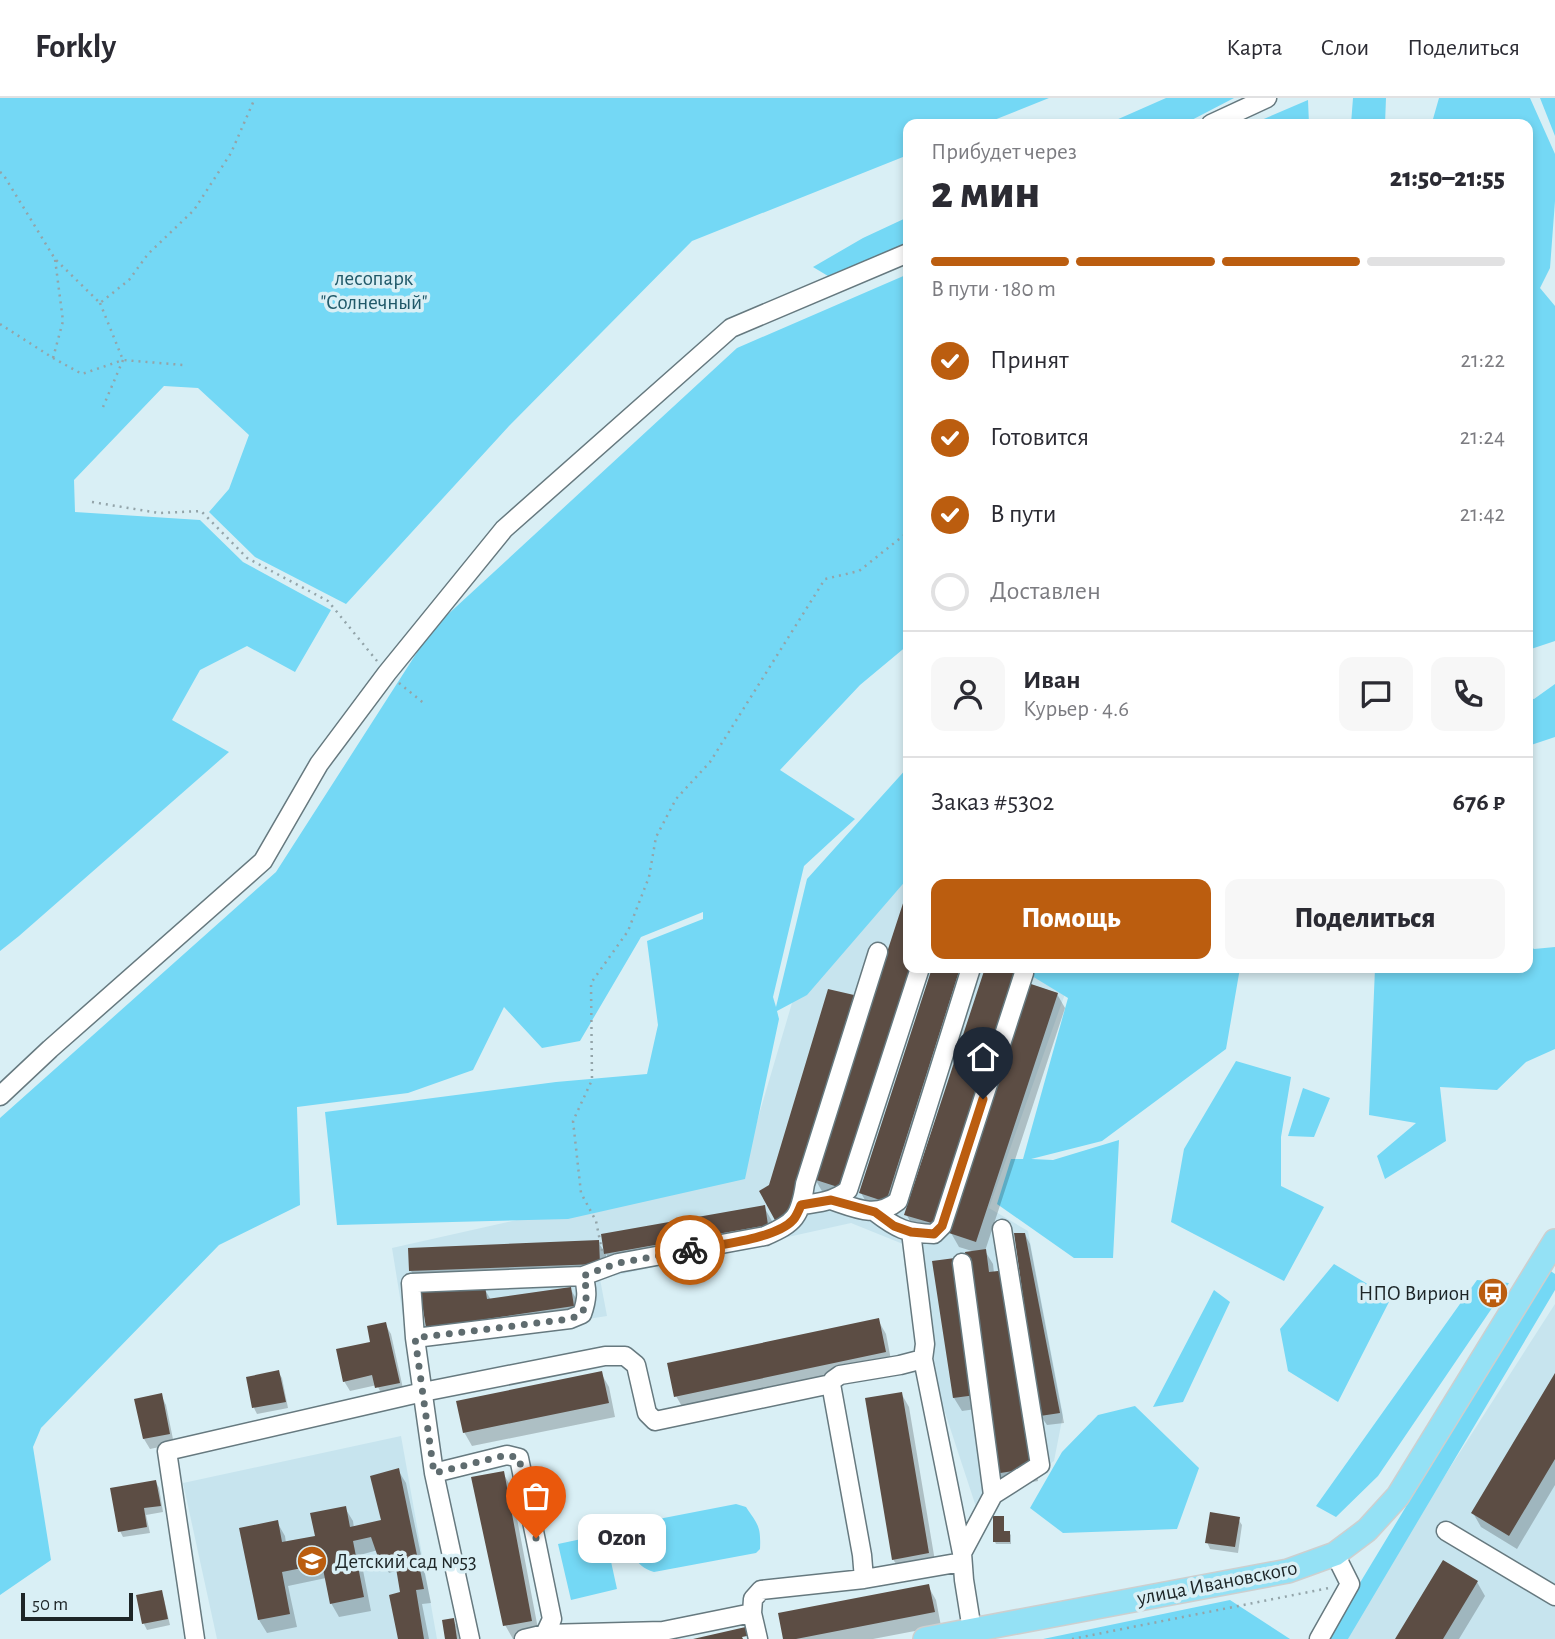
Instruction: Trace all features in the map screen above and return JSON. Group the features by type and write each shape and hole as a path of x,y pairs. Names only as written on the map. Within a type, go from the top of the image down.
{"main road":[{"name":"улица Ивановского","path":"925,1639 972,1630 1004,1632 1288,1571 1335,1554 1367,1530 1398,1496 1555,1241"}],"street":[{"path":"1222,119 1267,98"},
{"path":"0,1096 263,862 319,764 387,673 504,529 732,328 903,255"},
{"path":"470,1639 434,1473 415,1338 411,1283 583,1276 618,1263 765,1236 793,1221 801,1205 805,1184 878,951"},
{"path":"801,1205 831,1200 848,1190 918,973"},
{"path":"875,1212 890,1208 898,1201 969,973"},
{"path":"831,1200 875,1212 894,1226 911,1232 934,1234 942,1226 1024,973"},
{"path":"962,1557 993,1495 1040,1465 1002,1229"},
{"path":"911,1232 925,1344 923,1359 962,1557 972,1630"},
{"path":"962,1263 993,1495"},
{"path":"415,1338 570,1319 582,1314 587,1301 583,1276"},
{"path":"195,1639 167,1451 423,1392 605,1356 625,1356 636,1365 647,1413 655,1421 831,1384"},
{"path":"864,1579 831,1384 840,1375 923,1359"},
{"path":"434,1473 507,1455 519,1458 552,1619 545,1634"},
{"path":"1446,1531 1555,1596"},
{"path":"1319,1639 1350,1584 1335,1554"},
{"path":"758,1639 752,1613 753,1599 761,1590 864,1579 962,1557"},
{"path":"524,1639 545,1634 664,1635 752,1613"}],"path":[{"path":"100,303 129,280 148,254 194,210 231,153 255,98"},
{"path":"0,172 14,190 55,259 100,303 123,360 103,407"},
{"path":"53,358 63,321 55,259"},
{"path":"0,324 82,374 123,360 183,365"},
{"path":"92,502 159,513 201,511 247,558 328,601 387,673 426,705"},
{"path":"602,1254 596,1221 580,1193 573,1121 592,1080 591,983 628,931 649,877 656,837 676,799 710,762 825,579 859,571 903,536"},
{"path":"1072,1639 1350,1584"}],"shaded area":[{"path":"903,879 903,973 1064,973 1066,991 989,1208 1028,1231 1063,1415 1054,1461 979,1516 936,1385 903,1244 851,1223 600,1279 607,1316 408,1347 392,1248 743,1169 797,986"},
{"path":"1555,1304 1555,1639 1340,1639"},
{"name":"Детский сад №53","path":"401,1436 437,1639 217,1639 183,1483"}],"green space":[{"name":"лесопарк \"Солнечный\"","path":"0,98 1049,98 996,119 903,119 903,157 692,241 509,426 346,604 255,557 209,512 229,489 249,435 198,388 164,386 74,480 75,512 200,520 243,562 331,610 295,672 247,646 200,670 172,720 229,752 0,951"},
{"path":"1166,98 1234,98 1194,119 1118,119"},
{"path":"1353,98 1386,98 1385,119 1351,119"},
{"path":"1439,98 1530,98 1555,154 1550,268 1540,288 1555,306 1555,641 1533,648 1533,119 1433,119"},
{"path":"1540,98 1555,98 1555,136"},
{"path":"1308,100 1309,119 1264,119"},
{"path":"903,219 903,246 828,276 813,267 863,238"},
{"path":"903,276 903,649 860,685 780,770 855,819 804,866 773,997 776,1007 807,879 903,773 903,884 807,995 777,1011 779,1019 745,1179 568,1219 337,1225 325,1112 556,1082 647,1074 658,1025 647,941 703,919 703,912 641,937 580,1041 542,1048 504,1007 473,1070 408,1093 297,1107 300,1205 219,1245 41,1428 33,1447 51,1560 0,1595 0,1118 276,872 432,629 737,348"},
{"path":"1555,684 1555,737 1533,744 1533,699"},
{"path":"1555,947 1555,1049 1526,1062 1497,1090 1440,1087 1446,1141 1385,1179 1377,1156 1416,1123 1369,1115 1375,973 1533,973 1533,948"},
{"path":"1027,973 1239,973 1226,1049 1102,1141 1031,1159 1053,1160 1119,1140 1113,1258 1074,1258 997,1204 1011,1159 1023,1159 1068,998"},
{"path":"1236,1061 1291,1077 1281,1137 1281,1186 1324,1207 1284,1281 1171,1222 1184,1149"},
{"path":"1303,1088 1330,1098 1314,1137 1288,1136"},
{"path":"1334,1264 1391,1298 1338,1402 1288,1371 1280,1329"},
{"path":"1549,1270 1555,1274 1555,1290 1348,1639 1326,1639"},
{"path":"1477,1280 1509,1283 1378,1476 1336,1517 1316,1506"},
{"path":"1214,1290 1230,1302 1183,1402 1153,1407"},
{"path":"1135,1406 1199,1468 1177,1529 1063,1533 1030,1508 1062,1452 1098,1415"},
{"path":"736,1504 746,1507 758,1526 760,1549 756,1553 654,1572 638,1562 632,1535 643,1522"},
{"path":"605,1534 617,1589 571,1600 558,1544"},
{"path":"1230,1600 1290,1639 1043,1639"}],"building":[{"path":"903,903 903,973 911,973 841,1188 813,1179"},
{"path":"930,973 958,973 886,1202 859,1193"},
{"path":"983,973 1017,973 935,1224 904,1215"},
{"path":"1028,983 1058,993 976,1242 949,1233"},
{"path":"828,989 854,995 787,1217 776,1222 759,1191 769,1185"},
{"path":"765,1205 768,1225 604,1254 601,1234"},
{"path":"1014,1233 1025,1233 1060,1413 1040,1416"},
{"path":"599,1240 600,1264 409,1271 408,1248"},
{"path":"986,1249 989,1272 1007,1270 1032,1468 994,1474 965,1252"},
{"path":"955,1258 976,1395 953,1398 932,1261"},
{"path":"455,1285 456,1291 485,1286 487,1299 571,1287 574,1306 426,1328 420,1290"},
{"path":"879,1318 886,1352 674,1397 667,1363"},
{"path":"386,1322 400,1383 375,1388 372,1375 343,1382 336,1349 370,1342 367,1326"},
{"path":"279,1370 286,1402 252,1408 246,1377"},
{"path":"602,1371 609,1403 463,1433 456,1401"},
{"path":"1555,1373 1555,1459 1509,1536 1471,1513"},
{"path":"902,1392 929,1553 892,1560 865,1398"},
{"path":"162,1393 170,1434 143,1439 134,1399"},
{"path":"399,1468 424,1589 416,1590 424,1639 398,1639 389,1595 400,1592 394,1556 379,1560 371,1537 353,1541 364,1597 330,1604 322,1564 282,1572 290,1614 258,1620 239,1528 278,1520 282,1542 315,1536 310,1513 346,1506 350,1527 381,1520 370,1476"},
{"path":"504,1471 532,1621 503,1626 471,1477"},
{"path":"156,1480 161,1506 144,1508 147,1527 118,1532 110,1488"},
{"path":"1210,1512 1240,1517 1235,1547 1205,1543"},
{"path":"993,1516 1004,1516 1004,1531 1010,1531 1010,1542 993,1542"},
{"path":"1443,1560 1478,1581 1443,1639 1395,1639"},
{"path":"929,1584 935,1612 796,1639 783,1639 778,1613"},
{"path":"162,1590 168,1619 142,1624 136,1595"},
{"path":"454,1618 457,1639 445,1639 442,1620"},
{"path":"750,1626 752,1635 742,1637 743,1639 693,1639"}],"way so far":[{"path":"536,1538 519,1458 507,1455 434,1473 415,1338 570,1319 582,1314 587,1301 583,1276 618,1263 690,1250"}],"place":[{"name":"НПО Вирион","path":"1493,1293"},
{"name":"Ozon","path":"536,1538"},
{"name":"Детский сад №53","path":"312,1561"}],"route":[{"path":"690,1250 765,1236 793,1221 801,1205 831,1200 875,1212 894,1226 914,1233 934,1234 942,1226 983,1099"}]}
